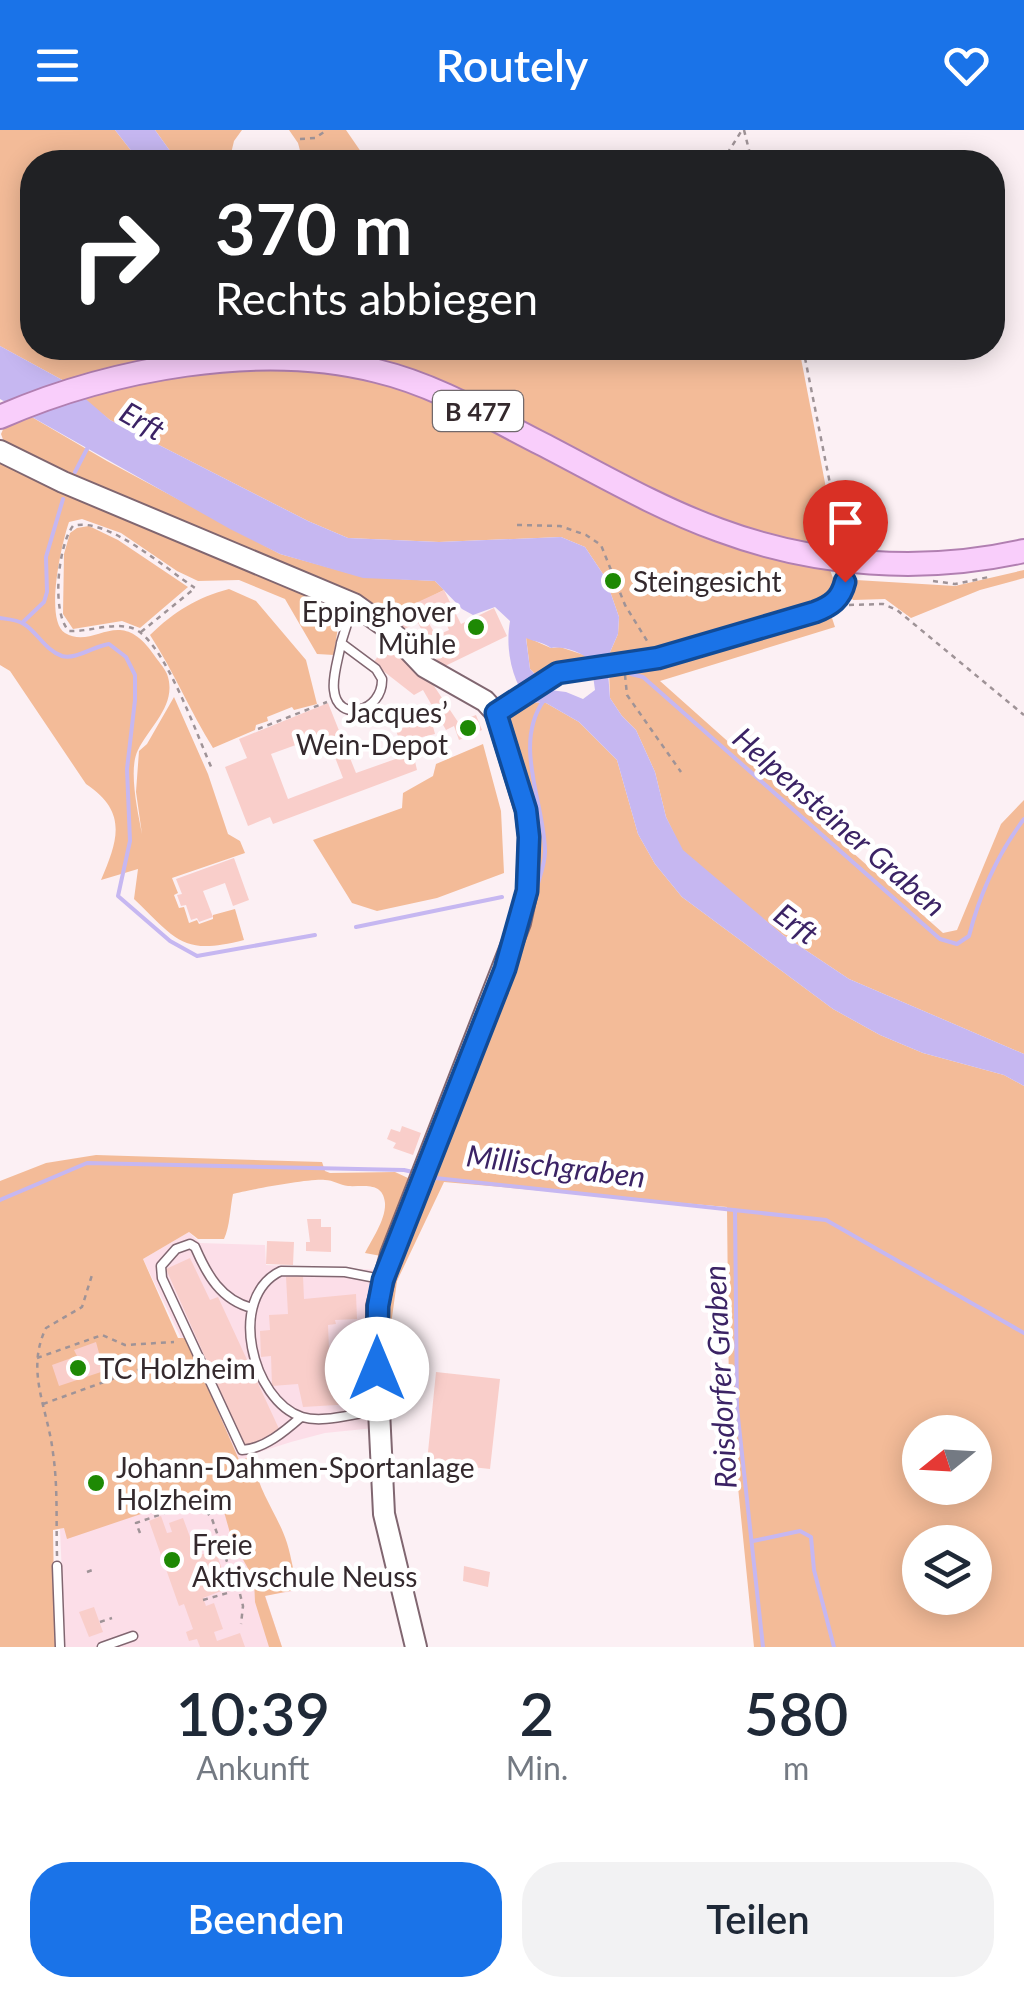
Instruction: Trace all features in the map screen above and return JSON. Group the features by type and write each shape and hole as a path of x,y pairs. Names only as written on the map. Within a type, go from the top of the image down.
{"main road":[{"name":"B 477","path":"3,416 92,385 177,368 253,360"},
{"name":"B 477","path":"309,360 378,371 470,407 682,515 751,541 844,560 918,564 962,562 1024,550"},
{"path":"0,451 63,482 354,604 389,630 425,667 473,694 496,713 526,810 527,891 505,969 383,1280 376,1324 384,1514 416,1647"}],"street":[{"path":"496,713 548,677 658,658 815,612 841,595 844,560"}],"lane":[{"path":"341,643 376,669 382,679 378,697 361,710 342,707 333,689 341,643 354,604"},
{"path":"252,1308 234,1302 210,1280 190,1244 176,1249 161,1266 162,1278 242,1450 282,1434 301,1417"},
{"path":"379,1410 301,1417 278,1400 258,1368 250,1339 252,1308 267,1280 281,1271 345,1272 383,1280"},
{"path":"58,1566 60,1647"},
{"path":"102,1647 132,1636"}],"path":[{"path":"300,139 316,138 327,130"},
{"path":"805,360 844,560"},
{"path":"142,632 194,588 114,533 92,526 72,526 64,541 58,596 62,624 69,631 120,626 142,632 164,663 213,771"},
{"path":"517,526 560,526 586,535 601,546 625,606 658,658"},
{"path":"834,602 890,606 1024,714"},
{"path":"616,664 627,695 681,772"},
{"path":"258,728 336,699"},
{"path":"58,1566 54,1456 36,1358 46,1328 82,1306 92,1275"},
{"path":"36,1358 102,1335 125,1345 174,1342"},
{"path":"43,1404 154,1364"},
{"path":"140,1533 136,1523 199,1501 212,1518 231,1573"},
{"path":"205,1511 222,1505"},
{"path":"87,1572 94,1569"},
{"path":"203,1600 231,1592"},
{"path":"240,1594 240,1624"},
{"path":"100,1622 112,1618"}],"shaded area":[{"path":"0,130 115,130 131,150 20,150 20,357 0,346"},
{"path":"115,130 155,130 169,150 131,150"},
{"path":"155,130 242,130 232,150 169,150"},
{"path":"289,130 346,130 360,150 300,150"},
{"path":"0,346 66,382 110,420 348,538 439,542 561,537 585,547 605,577 619,617 618,634 607,659 610,698 636,730 655,772 666,817 683,850 783,935 849,979 1024,1054 1024,1086 1004,1075 923,1053 880,1035 833,1009 682,897 655,864 638,834 617,760 579,722 546,703 528,702 511,664 510,621 495,607 473,615 435,581 363,578 280,554 0,399","holes":["526,638 572,650 591,661 595,690 583,699 550,690 530,669"]},
{"path":"26,360 189,360 66,382"},
{"path":"276,360 801,360 837,545 832,551 721,523 472,400"},
{"path":"303,367 406,387 830,570 836,586 825,602 667,650 607,659 618,634 619,617 605,577 585,547 561,537 439,542 348,538 110,420 79,396 225,369"},
{"path":"30,416 280,554 363,577 435,581 444,590 385,620 5,445 1,434 5,425"},
{"path":"0,458 336,606 334,655 317,654 285,599 239,580 198,581 121,533 82,519 69,522 66,532 56,580 59,625 65,633 76,637 118,630 130,632 167,674 166,705 138,750 135,758 135,791 142,834 136,792 139,751 174,697 208,774 228,834 240,841 245,853 172,878 178,893 174,895 179,908 184,907 189,923 197,920 199,924 235,909 244,940 207,946 182,941 134,899 138,869 101,880 115,839 114,816 86,784 10,671 0,665"},
{"path":"89,526 118,540 188,587 140,628 122,621 73,629 63,614 64,554 70,533"},
{"path":"1024,570 1024,578 980,590 911,618 885,599 853,600 849,595 856,580 955,586"},
{"path":"229,589 256,601 306,660 317,704 294,710 292,707 267,717 268,721 256,725 255,730 213,748 150,635 187,606"},
{"path":"830,612 835,627 660,681 943,933 957,930 1001,824 1024,800 1024,1054 849,979 783,935 711,877 682,850 666,817 655,772 636,730 610,698 609,670 649,666"},
{"path":"526,637 551,648 584,655 591,661 536,675 530,669"},
{"path":"528,702 546,703 579,722 617,760 638,834 655,864 682,897 833,1009 923,1053 1004,1075 1024,1086 1024,1647 754,1647 729,1397 727,1207 444,1182 397,1281 390,1332 383,1331 402,1244 437,1178 437,1162 532,893 509,722 513,712"},
{"path":"483,744 501,811 504,873 437,898 377,911 352,903 313,840 402,808 403,793 433,776 436,764"},
{"path":"96,1155 322,1162 330,1173 395,1172 408,1178 381,1256 365,1253 383,1216 385,1203 380,1191 318,1180 233,1194 224,1239 198,1239 189,1232 143,1259 178,1338 186,1338 240,1462 253,1454 262,1489 287,1543 300,1589 265,1596 282,1647 269,1647 255,1602 254,1579 232,1540 219,1494 209,1491 67,1539 64,1528 53,1530 55,1647 0,1647 0,1181 46,1163"},
{"path":"189,1232 200,1243 265,1245 266,1265 381,1270 374,1428 325,1433 253,1454 241,1463 143,1259"},
{"name":"Freie Aktivschule Neuss","path":"241,1465 297,1591 265,1595 282,1647 65,1647 60,1529"}],"building":[{"name":"Eppinghover Mühle","path":"444,590 461,624 494,608 507,636 441,668 418,623 404,629 396,612","holes":["441,612 449,630 434,632 427,620"]},
{"path":"387,644 435,679 432,683 458,722 476,715 482,730 459,740 454,726 446,730 423,690 414,695 373,663"},
{"path":"328,703 356,773 404,756 396,730 431,719 435,734 410,740 417,770 273,824 270,817 248,826 225,767 247,758 239,739","holes":["326,734 343,778 288,799 271,754"]},
{"path":"234,858 249,900 233,906 225,883 203,891 213,917 199,922 197,918 191,920 186,905 181,906 177,895 182,894 176,879"},
{"path":"402,1126 421,1133 413,1155 393,1148 396,1143 387,1139 391,1129 400,1132"},
{"path":"307,1219 321,1219 321,1227 331,1227 331,1252 306,1251 306,1242 310,1242"},
{"path":"267,1241 294,1242 293,1265 266,1264"},
{"path":"190,1258 210,1300 218,1297 280,1431 245,1447 166,1269"},
{"path":"303,1276 304,1299 356,1294 357,1319 335,1320 336,1324 328,1325 330,1374 342,1373 343,1379 368,1378 370,1403 303,1407 298,1384 272,1386 271,1356 261,1357 260,1331 270,1330 269,1315 288,1314 286,1277"},
{"name":"TC Holzheim","path":"96,1342 104,1371 59,1386 52,1365 77,1356 74,1350"},
{"path":"436,1372 500,1379 490,1469 427,1462"},
{"path":"161,1516 167,1533 172,1532 169,1523 183,1518 197,1556 215,1550 229,1588 203,1598 206,1606 214,1603 223,1629 214,1632 217,1641 240,1633 245,1647 200,1647 197,1639 189,1641 186,1632 193,1629 184,1604 179,1606 149,1521"},
{"path":"464,1566 490,1572 488,1587 463,1581"},
{"path":"94,1607 103,1632 89,1637 79,1612"}],"waterway":[{"path":"75,472 89,445"},
{"path":"23,622 44,602 46,557 63,499"},
{"path":"0,618 24,624 62,656 109,644 126,657 135,675 127,769 130,841 118,896 170,941 197,956 315,935"},
{"name":"Helpensteiner Graben","path":"608,673 623,673"},
{"name":"Helpensteiner Graben","path":"631,674 643,677 940,939 957,944 969,936 990,875 1024,819"},
{"path":"536,890 545,852 530,755 535,717 544,700"},
{"path":"356,927 502,897"},
{"name":"Millischgraben","path":"0,1200 87,1163 413,1172"},
{"name":"Millischgraben","path":"426,1177 826,1220 1024,1333"},
{"name":"Roisdorfer Graben","path":"735,1210 737,1408 763,1647"},
{"name":"Roisdorfer Graben","path":"753,1541 800,1531 811,1537 814,1570 834,1647"}],"place":[{"name":"Steingesicht","path":"613,581"},
{"name":"Eppinghover Mühle","path":"476,627"},
{"name":"Jacques’ Wein-Depot","path":"468,728"},
{"name":"TC Holzheim","path":"78,1368"},
{"name":"Johann-Dahmen-Sportanlage Holzheim","path":"96,1483"},
{"name":"Freie Aktivschule Neuss","path":"172,1560"}],"route":[{"path":"377,1369 376,1324 383,1280 505,969 527,891 526,810 496,713 558,673 658,658 826,608 841,595 845,582"}],"water label":[{"name":"Erft","path":"143,420"},
{"name":"Erft","path":"797,923"}]}
